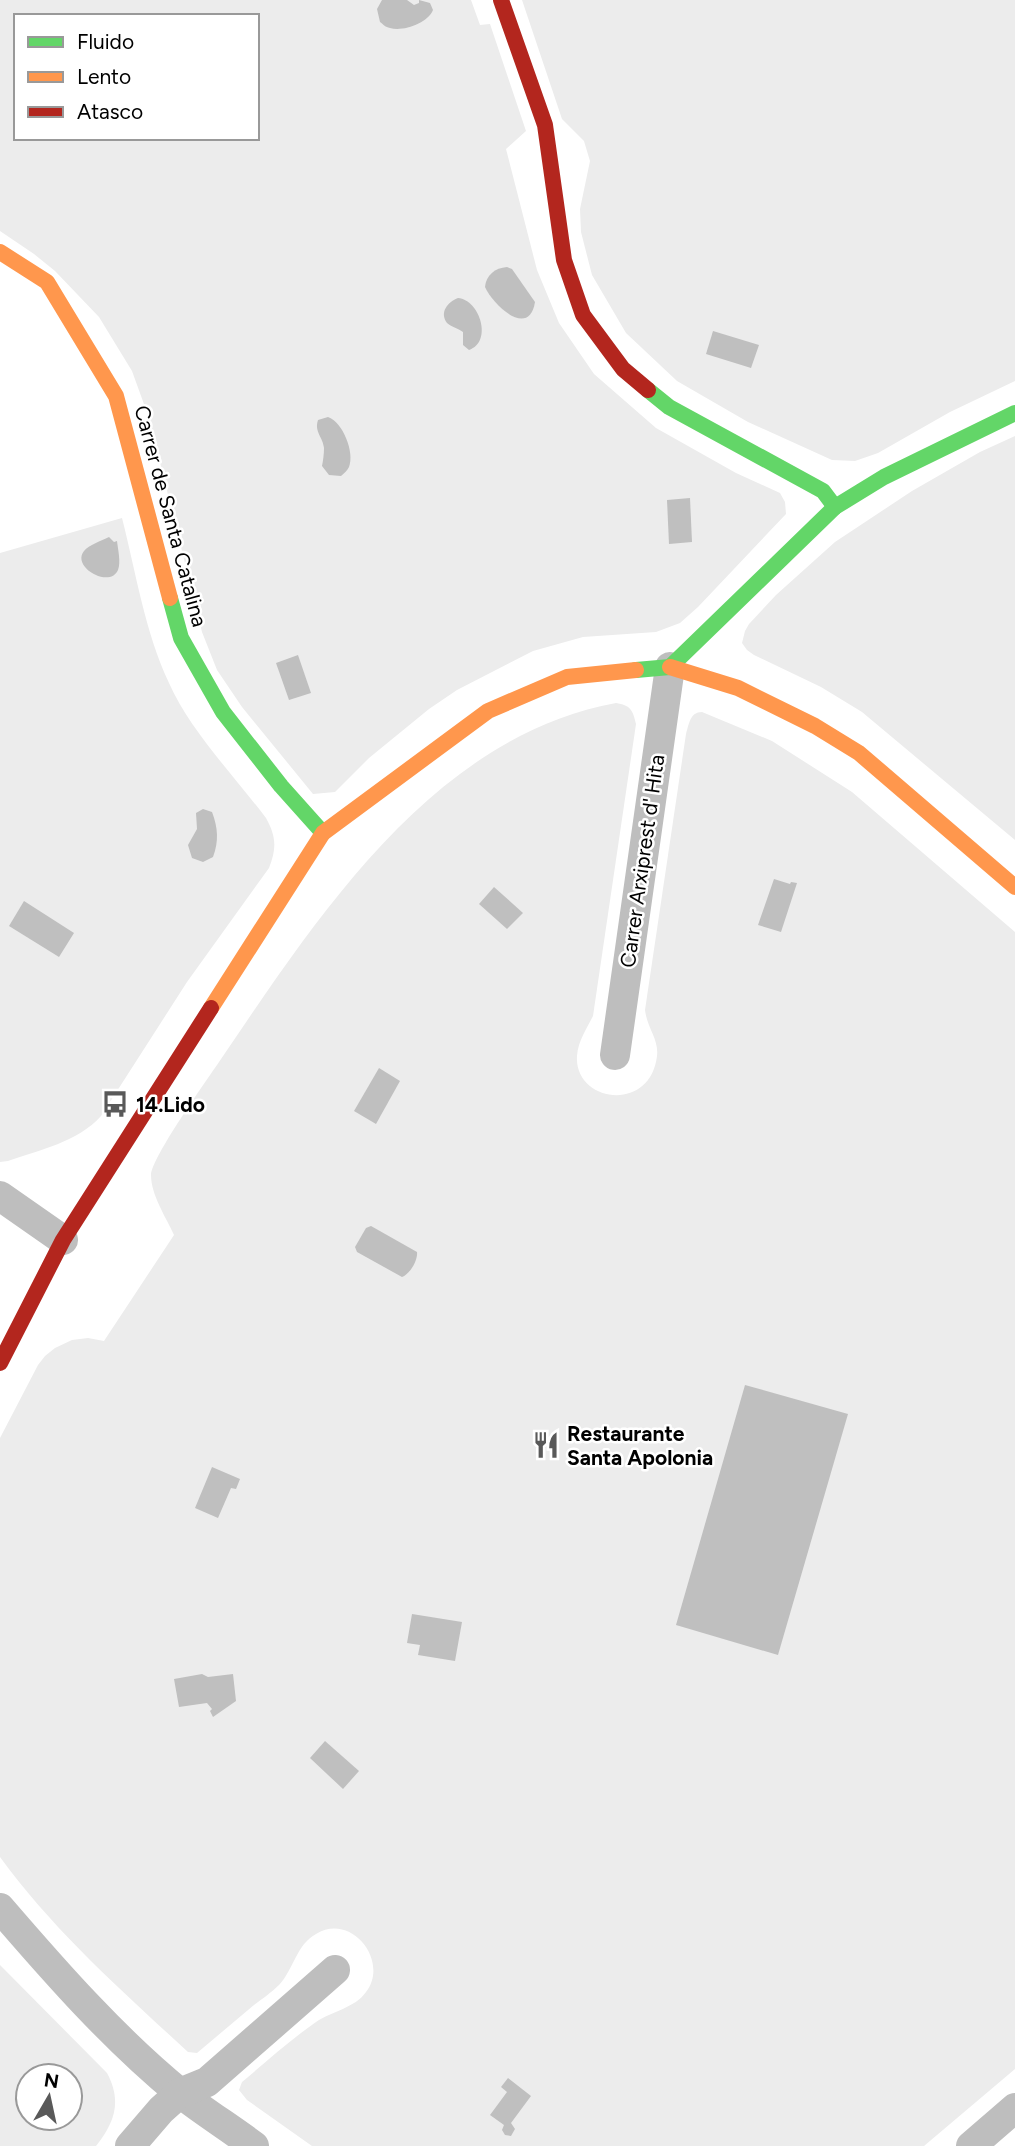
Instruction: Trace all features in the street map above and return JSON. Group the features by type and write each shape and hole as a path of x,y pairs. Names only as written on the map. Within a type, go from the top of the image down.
{"street":[{"path":"500,0 545,125 564,260 583,315 623,369 669,407 823,491 835,507"},
{"name":"Carrer de Santa Catalina","path":"0,252 47,282 117,396 181,638 223,712 281,786 323,833"},
{"path":"670,667 835,507 884,477 1015,412"},
{"path":"0,1363 63,1240 323,833 488,711 567,677 670,667 738,688 815,726 859,753 1015,887"},
{"name":"Carrer Arxiprest d' Hita","path":"615,1055 670,667"},
{"path":"0,1196 63,1240"},
{"path":"0,1909 112,2030 180,2093 254,2146"},
{"path":"130,2146 161,2110 180,2093 207,2082 335,1970"},
{"path":"971,2146 1015,2108"}],"shaded area":[{"path":"0,0 471,0 480,25 490,24 526,131 506,149 537,270 559,323 594,374 656,428 736,473 780,493 785,502 786,514 680,623 656,632 583,637 533,651 457,690 429,709 369,758 335,792 313,794 242,707 217,670 202,632 149,418 132,371 99,317 55,271 0,231"},
{"path":"382,0 407,0 414,5 419,3 419,0 430,3 433,10 426,19 414,25 395,29 380,22 377,9"},
{"path":"522,0 1015,0 1015,381 950,412 878,453 855,461 832,460 748,422 677,381 626,333 592,275 581,232 580,209 590,161 584,141 562,119"},
{"path":"507,267 512,269 535,302 526,318 511,315 503,309 485,287 492,273"},
{"path":"458,298 466,300 472,306 481,322 480,339 476,346 469,350 463,345 463,332 447,323 444,315 446,308"},
{"path":"713,331 759,345 751,368 706,354"},
{"path":"328,417 343,431 349,446 349,467 341,476 329,475 322,466 324,448 317,424 318,420"},
{"path":"1015,436 1015,840 862,712 821,687 754,655 742,643 749,624 776,595 835,542 912,491 980,452"},
{"path":"690,498 692,542 669,544 667,500"},
{"path":"122,518 147,623 169,683 200,735 266,818 273,836 273,854 269,868 187,982 101,1116 70,1139 0,1162 0,553"},
{"path":"109,537 114,542 117,541 119,567 114,575 100,577 87,569 81,557 89,547"},
{"path":"298,655 311,693 289,700 276,663"},
{"path":"616,703 630,709 636,724 593,1016 581,1040 577,1056 579,1072 587,1084 599,1092 628,1094 641,1087 651,1075 657,1056 645,1010 686,734 695,714 702,712 772,741 852,792 1015,932 1015,2069 924,2146 312,2146 247,2100 239,2090 242,2082 297,2036 322,2018 350,2006 366,1992 372,1980 373,1967 370,1954 363,1943 342,1929 329,1929 316,1934 304,1944 276,1988 197,2053 188,2052 65,1935 0,1857 0,1438 38,1365 55,1348 72,1340 88,1338 104,1341 174,1235 156,1198 152,1183 151,1175 160,1152 296,950 339,894 385,841 435,794 490,753 550,722"},
{"path":"203,809 212,812 217,834 213,857 203,862 192,858 188,845 197,829 196,813"},
{"path":"774,879 790,884 797,883 781,932 758,925"},
{"path":"494,887 523,913 507,929 479,904"},
{"path":"24,901 74,933 59,957 9,926"},
{"path":"379,1068 400,1081 376,1124 354,1111"},
{"path":"371,1226 417,1252 411,1270 402,1277 357,1252 355,1247 366,1228"},
{"path":"745,1385 848,1414 778,1655 676,1625"},
{"path":"212,1467 240,1479 236,1489 231,1488 218,1518 195,1508"},
{"path":"412,1614 462,1622 455,1661 418,1655 420,1645 407,1643"},
{"path":"202,1674 208,1677 233,1674 236,1701 213,1717 210,1711 212,1709 207,1703 179,1707 174,1679"},
{"path":"325,1741 359,1771 343,1789 310,1758"},
{"path":"0,1965 107,2073 114,2093 114,2111 108,2128 96,2146 0,2146"},
{"path":"508,2078 531,2096 511,2123 515,2129 511,2136 505,2135 502,2130 504,2125 490,2115 507,2092 501,2087"}],"traffic: fast":[{"path":"648,390 669,407 823,491 835,507"},
{"path":"636,670 670,667 835,507 884,477 1015,413"},
{"path":"170,598 181,638 223,712 281,786 323,833"}],"traffic: slow":[{"path":"0,252 47,282 116,396 170,598"},
{"path":"670,667 738,688 815,726 859,753 1015,887"},
{"path":"211,1008 323,833 488,711 567,677 636,670"}],"traffic: jam":[{"path":"501,0 545,125 564,260 583,315 623,369 648,390"},
{"path":"0,1363 63,1240 211,1008"}],"place":[{"name":"14.Lido","path":"115,1104"},
{"name":"Restaurante Santa Apolonia","path":"546,1445"}]}
